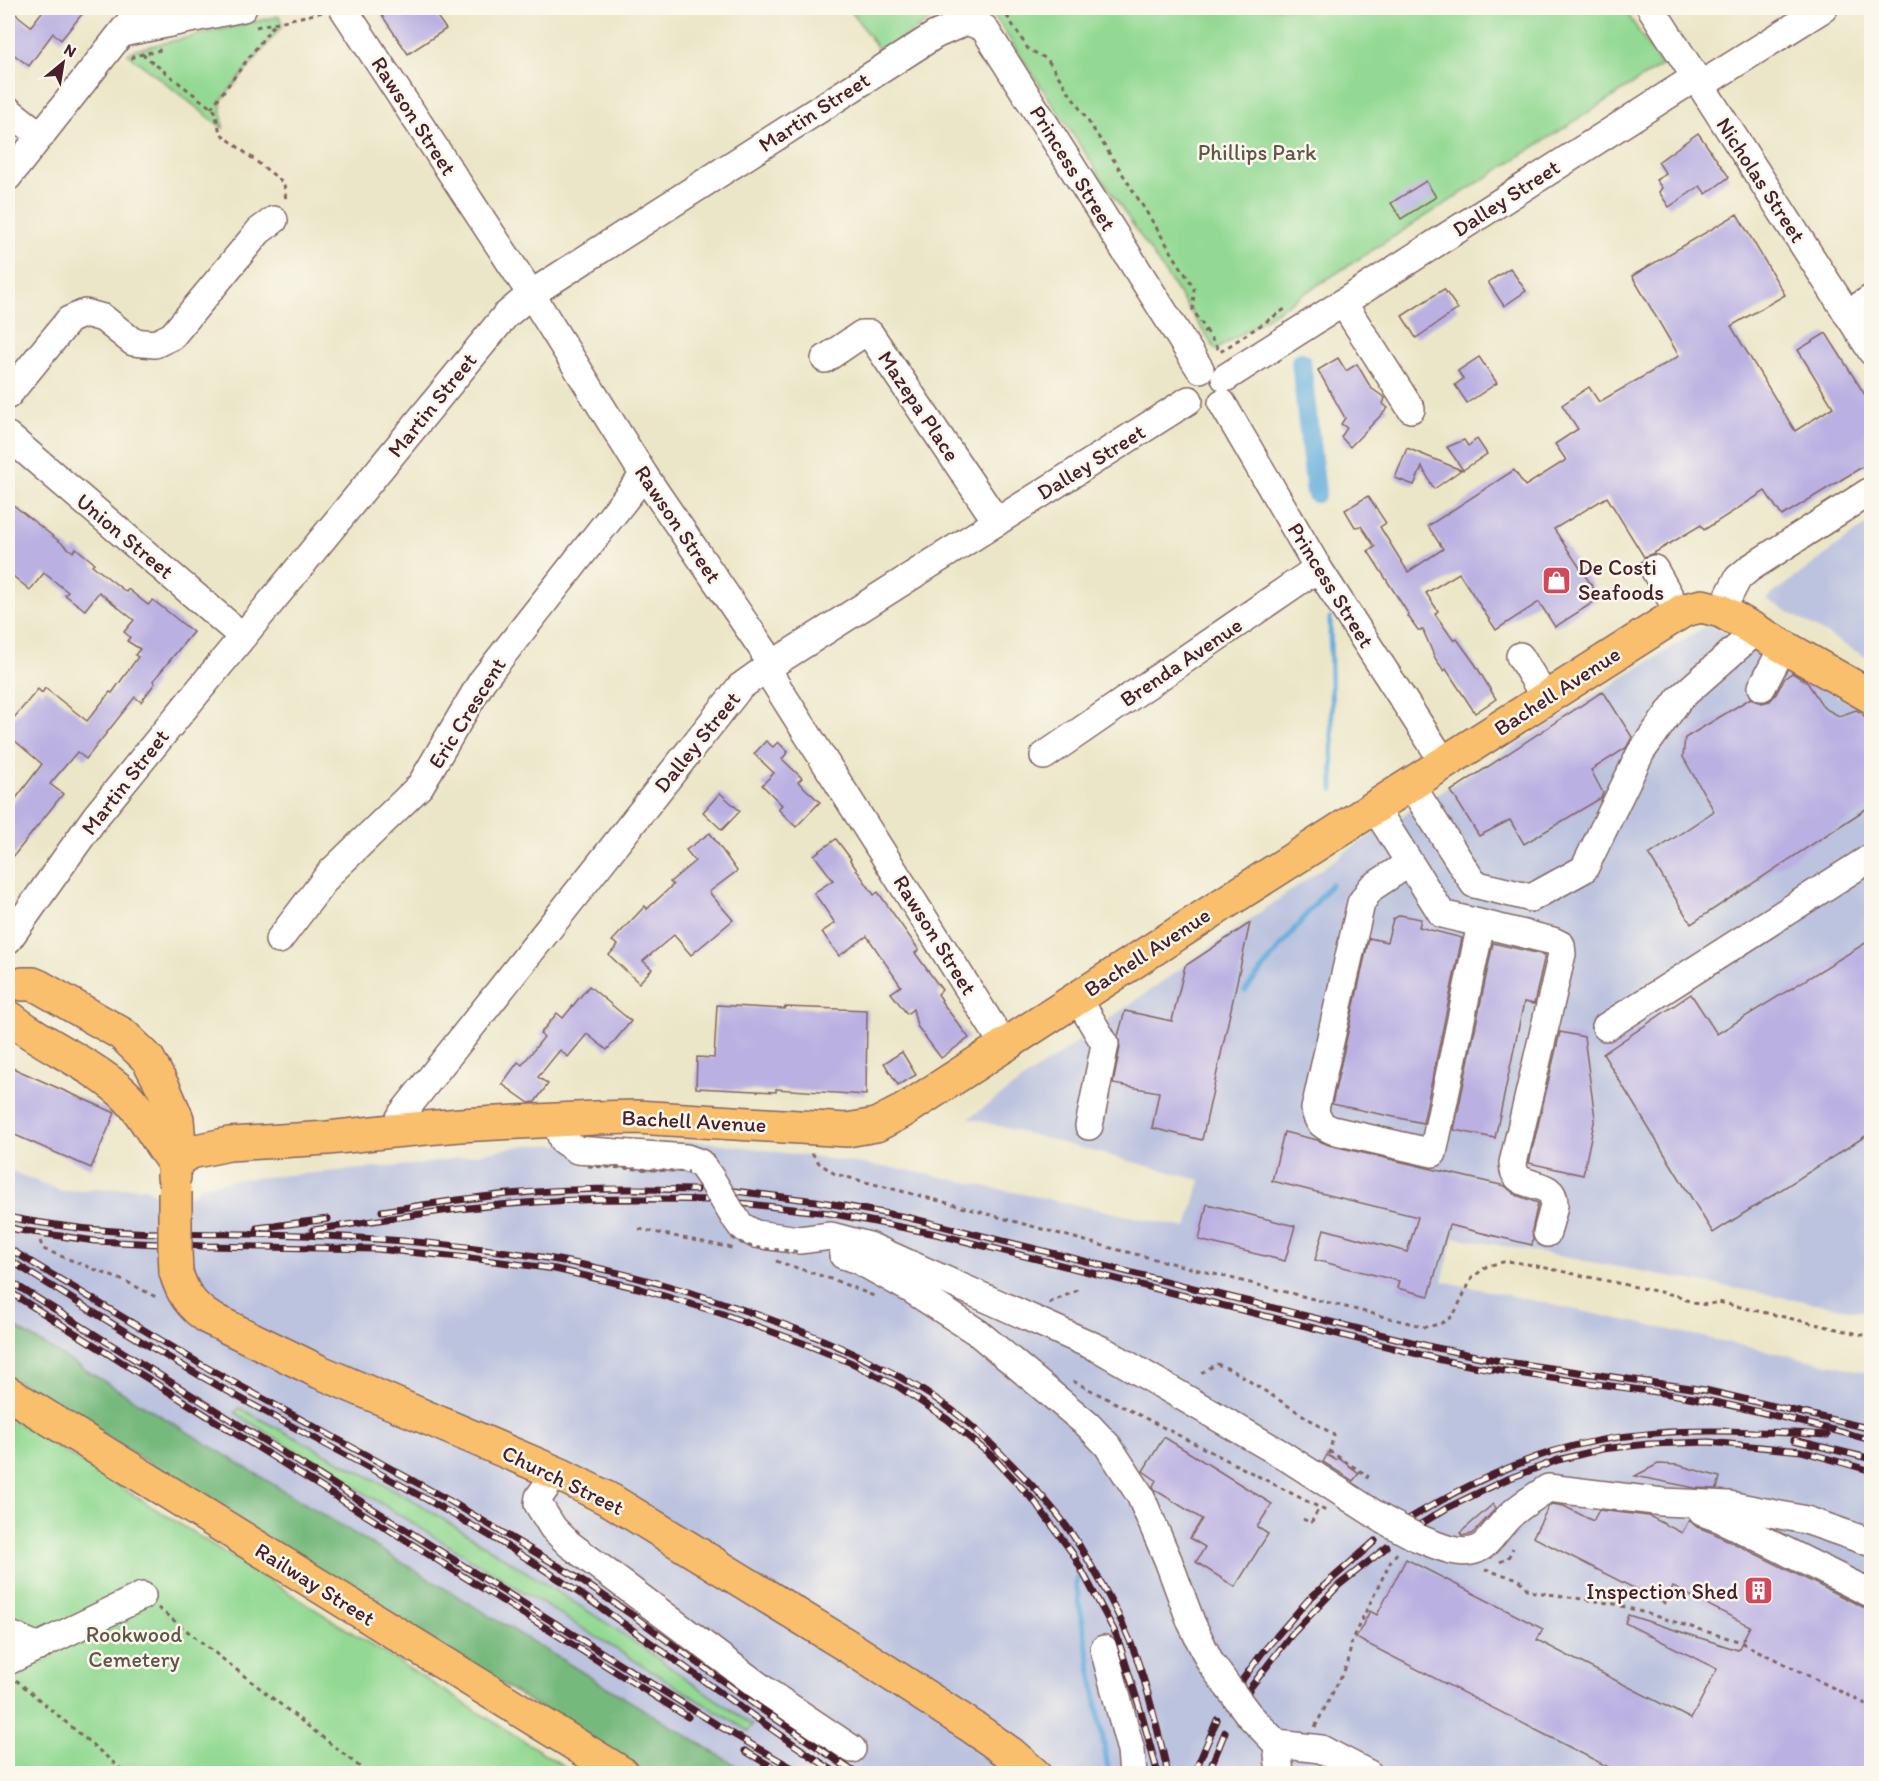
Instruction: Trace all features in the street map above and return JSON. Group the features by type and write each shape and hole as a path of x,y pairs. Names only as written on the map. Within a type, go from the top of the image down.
{"main road":[{"name":"Bachell Avenue","path":"174,1177 198,1150 237,1143 328,1138 392,1131 636,1117 847,1130 876,1125 903,1111 1077,997 1678,614 1693,607 1702,606 1721,611"},
{"path":"1721,611 1872,697"},
{"path":"15,978 25,997 16,1014 9,1018 120,1091 143,1115 174,1177"},
{"name":"Church Street","path":"15,978 45,989 109,1026 131,1042 148,1059 177,1119 179,1144 174,1177 176,1272 182,1290 198,1310 209,1318 287,1357 555,1473 612,1501 837,1639 974,1728 1034,1773"},
{"path":"148,1059 198,1122 215,1134 237,1143"},
{"name":"Bachell Avenue","path":"174,1177 194,1168 273,1155 328,1138"},
{"name":"Railway Street","path":"8,1393 623,1773"}],"street":[{"path":"8,177 141,8"},
{"path":"122,33 243,8"},
{"name":"Rawson Street","path":"343,8 531,294 644,475 764,651 775,683 1004,1045"},
{"name":"Nicholas Street","path":"1651,8 1872,352"},
{"name":"Dalley Street","path":"392,1131 410,1105 740,687 1189,400 1204,409 1210,409 1215,383 1698,81 1824,8"},
{"name":"Martin Street","path":"8,939 96,816 505,316 531,294 935,34 967,21 984,28"},
{"name":"Princess Street","path":"984,28 1195,338 1215,383 1318,568 1445,764"},
{"path":"8,110 41,136"},
{"path":"8,395 69,320 85,313 103,318 133,342 154,344 172,336 259,231 274,220"},
{"path":"1847,314 1872,298"},
{"path":"1343,303 1411,409"},
{"name":"Mazepa Place","path":"825,359 862,334 870,334 997,522"},
{"name":"Union Street","path":"8,436 242,636"},
{"name":"Eric Crescent","path":"279,940 330,873 420,786 482,681 644,475"},
{"path":"1721,611 1738,578 1750,568 1872,490"},
{"name":"Brenda Avenue","path":"1044,756 1318,568"},
{"path":"1653,569 1678,614"},
{"path":"1762,687 1769,639"},
{"path":"1411,785 1474,884 1531,898 1584,868 1641,752 1679,699 1769,639"},
{"path":"1520,656 1546,699"},
{"path":"1375,808 1442,914 1553,941 1561,945 1562,954 1513,1163 1515,1173 1522,1180 1546,1188 1552,1194 1554,1202 1547,1233"},
{"path":"1606,1027 1872,857"},
{"path":"1409,862 1371,888 1361,903 1315,1109 1316,1119 1322,1125 1332,1130 1433,1153 1481,924"},
{"path":"1077,997 1105,1044 1089,1126"},
{"path":"555,1120 563,1141 577,1150 686,1158 700,1163 702,1175 730,1224 741,1226 755,1234 858,1260 932,1302 977,1332 1089,1425 1107,1446 1140,1495 1165,1551 1191,1622 1210,1662 1249,1715 1286,1745 1321,1749 1369,1773"},
{"path":"799,1246 831,1236 869,1246 1102,1350 1307,1470 1384,1520 1408,1543 1466,1552 1475,1551 1487,1542 1514,1511 1548,1488 1666,1502 1729,1505 1806,1520 1872,1543"},
{"path":"555,1473 539,1497 538,1504 553,1528 568,1544 580,1566 852,1749"},
{"path":"1666,1502 1719,1518 1872,1594"},
{"path":"12,1671 39,1647 142,1596"},
{"path":"8,1634 39,1647"},
{"path":"1104,1649 1131,1751 1133,1773"},
{"path":"1280,1773 1286,1745"}],"path":[{"path":"1002,8 1028,49 1047,59 1194,288 1195,338 1220,352 1288,307"},
{"path":"211,108 276,23"},
{"path":"142,54 215,111 220,133 284,183 286,203 274,220"},
{"path":"810,1128 810,1151 819,1163 835,1174 1111,1248 1425,1327 1440,1324 1453,1316 1472,1278 1487,1266 1507,1261 1679,1296 1693,1304 1706,1306 1718,1302 1872,1337"},
{"path":"588,1166 687,1172 702,1175"},
{"path":"730,1224 739,1242 752,1247 799,1246"},
{"path":"639,1228 738,1250"},
{"path":"40,1241 43,1249 129,1283 157,1298 191,1303"},
{"path":"776,1261 834,1280 880,1299"},
{"path":"1201,1373 1217,1364 1232,1370 1334,1434 1329,1454 1368,1476 1363,1483"},
{"path":"1064,1377 1329,1512"},
{"path":"1304,1519 1311,1523 1319,1508"},
{"path":"1286,1745 1316,1727 1348,1664 1352,1639 1391,1561 1408,1543"},
{"path":"1499,1562 1508,1558 1514,1546"},
{"path":"1490,1566 1480,1569 1519,1579 1529,1592 1622,1606 1738,1641 1872,1707"},
{"path":"142,1596 369,1773"},
{"path":"12,1671 128,1773"}],"shaded area":[{"path":"1871,521 1871,660 1766,599"},
{"path":"1709,624 1871,715 1871,1313 1454,1237 1442,1281 1871,1373 1871,1773 747,1773 8,1325 8,1170 62,1191 144,1187 159,1196 192,1195 202,1185 240,1179 423,1164 527,1145 709,1142 912,1171 1187,1228 1200,1180 969,1118 1357,844"}],"green space":[{"path":"849,8 948,8 881,53"},
{"name":"Phillips Park","path":"989,8 1624,8 1661,66 1216,350"},
{"path":"279,16 283,25 221,101 223,128 128,54 134,50"},
{"path":"8,1323 748,1773 644,1773 8,1375"},
{"path":"239,1408 411,1499 613,1627 752,1725 748,1731 235,1413"},
{"name":"Rookwood Cemetery","path":"8,1416 575,1773 8,1773"}],"building":[{"path":"8,8 31,26 45,8 87,8 61,40 53,33 29,66 8,50"},
{"path":"377,8 431,8 446,29 408,54"},
{"path":"1698,133 1729,177 1706,194 1700,186 1669,207 1659,192 1662,188 1656,180 1666,174 1658,162"},
{"path":"1426,181 1436,197 1401,219 1391,203"},
{"path":"1737,214 1785,295 1731,326 1795,431 1833,407 1798,350 1826,333 1872,406 1872,461 1782,516 1765,491 1704,530 1701,525 1644,557 1607,497 1554,529 1600,598 1555,627 1539,602 1496,630 1459,573 1426,593 1438,611 1435,614 1454,641 1457,639 1475,664 1496,699 1475,713 1446,669 1444,671 1435,658 1423,630 1418,630 1408,616 1368,551 1375,547 1361,526 1355,527 1345,510 1368,496 1386,523 1380,527 1408,572 1443,549 1428,526 1514,470 1525,486 1566,460 1555,444 1578,429 1562,405 1589,387 1599,402 1679,356 1632,276"},
{"path":"1510,268 1526,291 1504,306 1488,282"},
{"path":"1444,289 1458,309 1416,338 1402,316"},
{"path":"1479,357 1497,383 1467,403 1455,385 1463,379 1458,371"},
{"path":"1338,358 1346,371 1357,364 1371,388 1385,398 1383,404 1388,408 1350,447 1341,437 1347,428 1341,424 1345,418 1318,370"},
{"path":"1477,439 1487,454 1463,470 1447,447 1464,440 1468,446"},
{"path":"1407,448 1461,470 1434,489 1422,467 1414,485 1395,478"},
{"path":"8,501 73,552 76,548 94,563 92,565 126,592 128,589 148,605 153,600 193,632 153,681 155,683 141,702 135,697 86,759 77,752 50,784 63,794 8,863 8,809 42,764 8,735 8,725 38,689 42,693 45,688 87,721 110,692 112,693 138,657 135,655 140,649 127,641 130,637 124,632 134,620 99,592 85,610 65,595 68,592 44,573 30,590 8,572"},
{"path":"1792,673 1807,682 1824,708 1839,716 1856,710 1862,713 1872,729 1872,805 1691,924 1649,855 1714,811 1683,757 1685,738 1751,698 1762,703 1770,701 1785,678"},
{"path":"1603,691 1632,737 1626,748 1591,770 1603,793 1601,798 1524,844 1510,820 1479,836 1451,791"},
{"path":"766,741 773,747 778,742 788,752 782,759 802,778 798,782 820,802 796,827 778,809 782,805 762,785 774,773 754,754"},
{"path":"720,793 740,811 722,830 703,812"},
{"path":"710,833 737,871 709,892 733,920 691,955 674,935 643,961 652,969 639,983 609,955 618,945 612,941 645,906 647,909 673,885 670,882 695,861 686,850"},
{"path":"836,839 874,895 878,892 919,950 915,953 942,990 938,994 941,1001 969,1038 941,1058 917,1026 913,1009 907,1014 891,993 901,986 867,936 839,956 822,932 835,923 814,893 833,880 814,855"},
{"path":"1400,915 1421,919 1419,927 1462,938 1423,1123 1332,1104 1369,938 1387,942 1393,919"},
{"path":"1250,923 1202,1140 1152,1128 1159,1092 1113,1084 1120,1047 1118,1036 1125,1011 1172,1021 1185,966"},
{"path":"1872,939 1872,1132 1713,1233 1603,1054 1691,994 1717,1034"},
{"path":"1493,943 1545,955 1534,1004 1524,1002 1495,1138 1454,1130"},
{"path":"589,986 631,1021 607,1050 587,1034 568,1057 560,1050 538,1077 548,1084 535,1102 529,1103 502,1084 518,1062 522,1065 544,1037 540,1034 557,1013 563,1018"},
{"path":"717,1005 867,1010 866,1095 776,1089 776,1092 696,1088 697,1057 714,1058"},
{"path":"1560,1032 1584,1037 1595,1118 1583,1175 1529,1163"},
{"path":"902,1052 916,1075 898,1085 884,1063"},
{"path":"8,1066 115,1113 91,1168 8,1132"},
{"path":"1284,1132 1329,1145 1505,1186 1516,1195 1538,1203 1532,1230 1532,1245 1449,1225 1429,1296 1397,1288 1399,1281 1315,1260 1324,1229 1407,1252 1418,1217 1272,1181"},
{"path":"1207,1204 1295,1226 1285,1261 1199,1240"},
{"path":"1164,1437 1272,1504 1257,1527 1268,1534 1235,1587 1196,1562 1205,1547 1190,1538 1202,1519 1155,1490 1153,1486 1156,1480 1143,1471"},
{"path":"1327,1455 1336,1460 1338,1458 1359,1473 1353,1481 1323,1462"},
{"path":"1658,1464 1678,1465 1720,1477 1717,1489 1695,1488 1635,1476"},
{"path":"1493,1504 1496,1508 1475,1531 1462,1536 1460,1533"},
{"path":"1552,1504 1564,1506 1593,1521 1599,1510 1649,1516 1682,1533 1689,1520 1697,1527 1872,1610 1872,1773 1620,1773 1356,1638 1370,1611 1377,1615 1406,1559 1543,1629 1537,1640 1691,1719 1717,1669 1625,1623 1628,1615 1738,1650 1750,1626 1673,1587 1665,1604 1533,1537"}],"waterway":[{"path":"1301,362 1316,493"},
{"path":"1330,618 1333,790"},
{"path":"1245,991 1331,884"},
{"path":"1078,1574 1076,1584 1109,1774"}],"railway":[{"path":"382,1211 532,1192 603,1189 697,1190"},
{"path":"734,1191 816,1201 906,1217 1432,1347 1500,1361 1705,1390 1872,1429"},
{"path":"313,1230 437,1212 535,1202 609,1199 707,1200"},
{"path":"740,1203 829,1213 936,1234 1442,1360 1694,1398 1872,1440"},
{"path":"8,1217 96,1230 354,1238 442,1244 529,1255 612,1271 691,1293 793,1328 864,1358 909,1382 961,1417 1029,1482 1069,1529 1091,1564 1130,1640 1149,1696 1168,1774"},
{"path":"257,1228 328,1219"},
{"path":"8,1227 95,1241 203,1246 377,1249 555,1269 638,1288 720,1313 852,1363 899,1387 947,1419 992,1456 1035,1502 1073,1554 1117,1636 1158,1774"},
{"path":"8,1248 202,1365 450,1501 573,1575 857,1774"},
{"path":"8,1259 197,1374 407,1489 531,1561 838,1774"},
{"path":"8,1280 719,1726 803,1774"},
{"path":"8,1291 688,1717"},
{"path":"1400,1524 1493,1475 1531,1459 1576,1445 1652,1433 1729,1431 1827,1435"},
{"path":"1794,1440 1872,1459"},
{"path":"1411,1530 1447,1508 1505,1480 1558,1460 1602,1449 1649,1444 1709,1442 1801,1451 1872,1471"},
{"path":"1232,1694 1262,1653 1308,1600 1375,1541"},
{"path":"1241,1705 1250,1688 1292,1634 1339,1585 1387,1547"},
{"path":"1194,1774 1217,1720"},
{"path":"1208,1774 1225,1732"},
{"path":"745,1751 784,1774"}],"place":[{"name":"De Costi Seafoods","path":"1557,580"},
{"name":"Inspection Shed","path":"1759,1591"}]}
